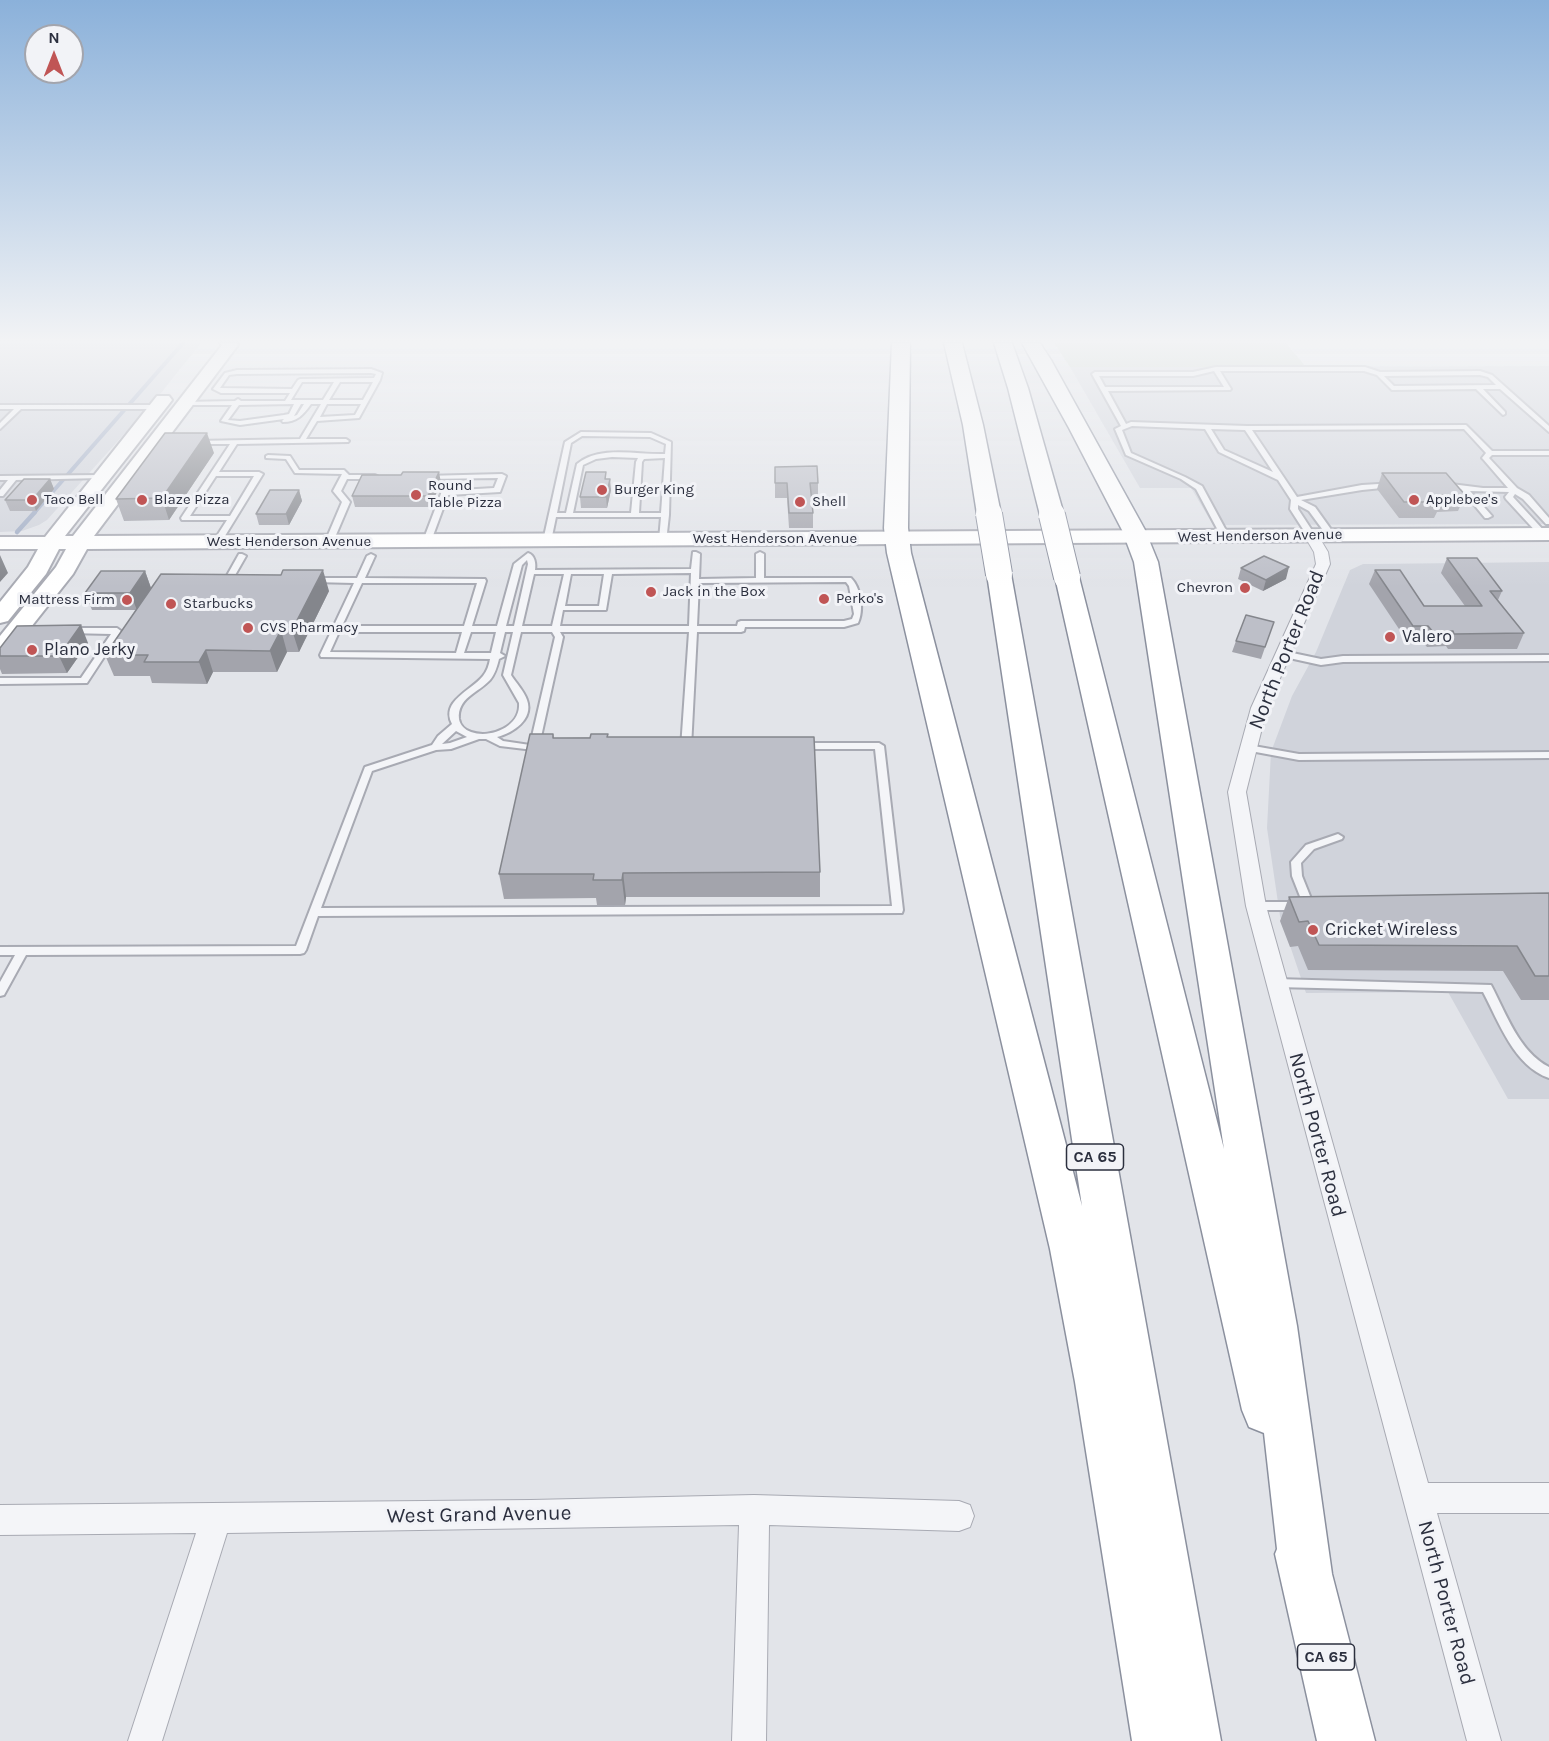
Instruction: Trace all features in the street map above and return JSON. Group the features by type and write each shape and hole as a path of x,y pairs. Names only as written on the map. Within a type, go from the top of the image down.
{"highway":[{"path":"899,424 897,546 1072,1249 1103,1406 1161,1741"},
{"name":"CA 65","path":"974,424 1192,1741"},
{"name":"CA 65","path":"1028,424 1052,514 1346,1741"},
{"path":"1079,424 1140,545 1274,1326 1306,1574"}],"main road":[{"path":"0,651 14,626 32,576 47,550 99,477 143,424"},
{"path":"14,626 160,442 168,424"},
{"name":"West Henderson Avenue","path":"1140,545 1225,536 1321,541 1387,552 1548,537"},
{"name":"West Henderson Avenue","path":"0,543 47,550 243,556 427,541 663,540 897,546 1140,545 1548,537"},
{"path":"529,563 533,550 547,547 649,546 663,540"},
{"path":"326,549 461,547 474,541"},
{"name":"West Henderson Avenue","path":"76,550 218,542 326,549 371,556 529,563 695,563 760,554 897,546"},
{"name":"West Henderson Avenue","path":"0,558 47,550"}],"street":[{"name":"North Porter Road","path":"1321,541 1323,564 1258,708 1237,792 1256,906 1276,983 1484,1741"},
{"path":"1416,1498 1549,1498"},
{"path":"749,1741 754,1510"},
{"name":"West Grand Avenue","path":"0,1520 216,1519 754,1510 959,1516"},
{"path":"145,1741 216,1519"}],"lane":[{"path":"302,441 312,424"},
{"path":"1225,536 1200,488 1128,454 1118,429 1124,426 1466,427 1490,453"},
{"path":"1207,427 1221,451 1281,479"},
{"path":"1247,428 1295,500 1312,509 1321,541"},
{"path":"548,541 568,442 581,434 651,435 669,443 663,540"},
{"path":"189,442 346,441"},
{"path":"232,518 185,518 235,442"},
{"path":"1548,537 1526,497 1514,490 1485,458 1490,453 1549,453"},
{"path":"569,515 580,464 600,456 668,456"},
{"path":"635,515 639,462 642,457 647,456"},
{"path":"268,457 288,457 297,472 344,472 345,477"},
{"path":"213,474 259,474 218,542"},
{"path":"412,477 501,476 497,490 445,492 427,541"},
{"path":"0,478 99,477"},
{"path":"345,477 378,477"},
{"path":"326,549 346,502 337,490 345,477"},
{"path":"0,494 14,478"},
{"path":"1295,500 1314,493 1332,492 1365,485 1404,485"},
{"path":"1432,485 1483,490 1514,490"},
{"path":"1463,487 1488,516"},
{"path":"1514,490 1509,497 1548,537"},
{"path":"1295,500 1294,509 1321,541"},
{"path":"553,515 665,515"},
{"path":"760,554 760,580"},
{"path":"243,556 230,579 253,579"},
{"path":"371,556 324,655 511,656"},
{"path":"0,951 300,950 368,769 435,747 452,746 511,728 523,714 522,698 507,675 529,563"},
{"path":"476,737 463,732 457,726 456,706 462,698 489,676 518,564 529,563 568,572 608,572 695,563 693,629 681,748 697,747"},
{"path":"533,749 559,637 555,630 568,572"},
{"path":"560,608 603,608 608,572"},
{"path":"300,580 482,581 459,656"},
{"path":"336,629 741,629 741,624 844,624 855,621 858,614 853,585 848,580 694,581"},
{"path":"0,681 84,681 117,631 60,631"},
{"path":"1283,654 1321,662 1343,659 1549,658"},
{"path":"435,747 441,738 457,726"},
{"path":"488,736 500,743 533,749 554,749"},
{"path":"314,912 898,910 879,746 792,747"},
{"path":"1248,748 1299,757 1549,755"},
{"path":"1256,906 1315,906 1297,876 1296,862 1310,847 1338,837"},
{"path":"0,992 23,951"},
{"path":"1276,983 1487,988 1530,1061 1549,1073"}],"shaded area":[{"path":"0,424 133,424 47,520 22,531 0,532"},
{"path":"1103,424 1549,424 1549,524 1213,525 1191,488 1140,488"},
{"path":"1549,562 1549,1099 1508,1099 1448,992 1306,993 1280,916 1267,828 1271,752 1292,696 1316,652 1350,570 1363,564"}],"building":[{"path":"165,433 207,433 162,498 116,499"},
{"path":"817,466 818,483 810,483 813,513 789,513 787,483 775,483 775,467"},
{"path":"403,472 439,472 428,496 352,496 362,475 401,475"},
{"path":"586,472 606,472 605,479 610,479 606,497 580,497"},
{"path":"1382,473 1446,473 1465,495 1435,495 1440,502 1404,502"},
{"path":"24,479 50,479 32,500 5,500"},
{"path":"270,490 299,490 286,514 256,514"},
{"path":"1264,556 1289,567 1266,580 1241,568"},
{"path":"1447,558 1477,558 1502,591 1490,591 1524,633 1454,634 1453,631 1433,632 1428,626 1413,626 1375,570 1400,570 1424,606 1482,606"},
{"path":"283,570 323,570 292,630 281,630 270,651 206,650 199,662 144,662 148,655 105,655 161,574 281,575"},
{"path":"101,571 145,571 130,593 85,593"},
{"path":"1246,615 1274,622 1265,647 1236,641"},
{"path":"81,625 59,656 0,656 0,648 17,626"},
{"path":"530,734 553,734 553,738 590,738 591,734 608,734 607,737 814,737 820,872 623,873 622,880 593,880 594,874 499,874"},
{"path":"1549,893 1549,976 1535,976 1517,946 1319,945 1308,921 1299,922 1289,897"}],"waterway":[{"path":"34,513 112,424"},
{"path":"17,532 35,512"}],"place":[{"name":"Burger King","path":"602,490"},
{"name":"Round Table Pizza","path":"416,495"},
{"name":"Taco Bell","path":"32,500"},
{"name":"Blaze Pizza","path":"142,500"},
{"name":"Applebee's","path":"1414,500"},
{"name":"Shell","path":"800,502"},
{"name":"Chevron","path":"1245,588"},
{"name":"Jack in the Box","path":"651,592"},
{"name":"Perko's","path":"824,599"},
{"name":"Mattress Firm","path":"127,600"},
{"name":"Starbucks","path":"171,604"},
{"name":"CVS Pharmacy","path":"248,628"},
{"name":"Valero","path":"1390,637"},
{"name":"Plano Jerky","path":"32,650"},
{"name":"Cricket Wireless","path":"1313,930"}]}
